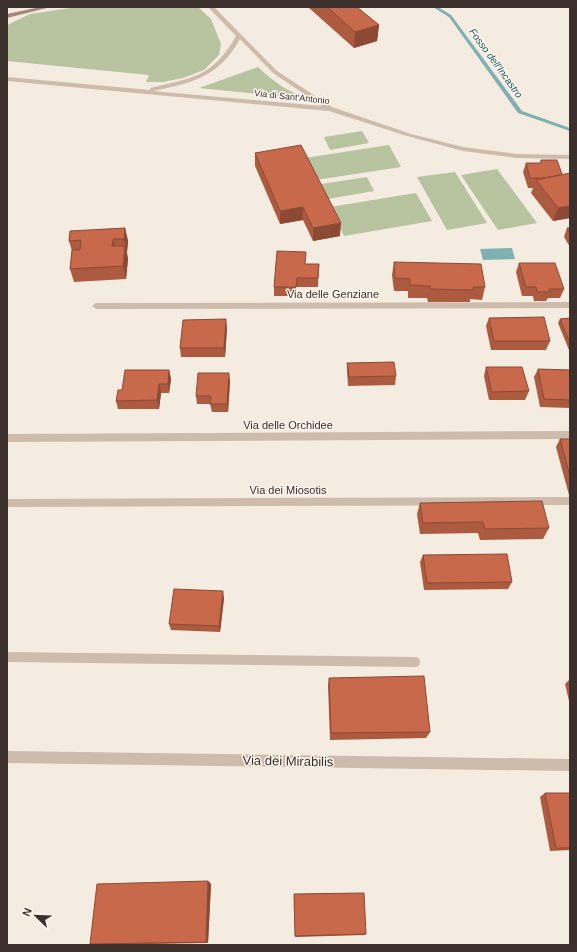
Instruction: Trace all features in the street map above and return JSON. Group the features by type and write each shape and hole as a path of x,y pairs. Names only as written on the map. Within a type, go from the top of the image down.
{"main road":[{"path":"7,16 48,7"},
{"path":"7,19 14,15"}],"street":[{"path":"212,7 275,72 330,109"},
{"path":"141,91 190,81 210,71 228,56 239,35"},
{"name":"Via di Sant'Antonio","path":"7,79 330,109 409,135 463,149 517,156 570,157"},
{"name":"Via delle Genziane","path":"96,306 570,305"},
{"name":"Via delle Orchidee","path":"7,438 570,435"},
{"name":"Via dei Miosotis","path":"7,503 570,501"},
{"name":"Via dei Mirabilis","path":"7,757 570,765"}],"lane":[{"path":"7,657 415,662"}],"green space":[{"path":"77,7 198,7 211,19 221,44 219,55 204,70 183,78 163,82 146,82 149,75 7,61 7,25 30,14"},
{"path":"258,67 282,86 296,94 310,99 199,88"},
{"path":"362,131 369,143 330,150 324,137"},
{"path":"389,145 401,167 316,180 305,158"},
{"path":"497,169 537,223 498,230 461,175"},
{"path":"455,172 487,223 447,230 417,177"},
{"path":"367,177 374,191 328,199 321,184"},
{"path":"416,193 432,221 344,236 330,207"}],"water":[{"path":"512,248 515,259 483,260 480,249"}],"building":[{"path":"327,7 357,7 379,25 355,32"},
{"path":"301,145 341,223 313,228 303,207 280,211 255,153"},
{"path":"541,160 557,160 562,174 542,178 530,178 526,163 541,163"},
{"path":"570,173 570,206 558,208 536,180"},
{"path":"125,228 124,239 113,239 112,246 125,246 123,266 70,269 72,250 80,250 81,240 69,241 70,231"},
{"path":"277,251 306,252 305,264 319,264 318,278 297,278 296,287 274,287"},
{"path":"394,262 481,264 485,287 473,287 473,290 430,289 430,286 410,285 410,279 395,278"},
{"path":"519,263 555,263 564,289 549,289 550,292 537,292 536,287 526,287"},
{"path":"544,317 550,341 494,341 489,318"},
{"path":"570,318 570,343 560,319"},
{"path":"226,319 224,348 180,348 183,320"},
{"path":"394,362 396,376 349,377 347,363"},
{"path":"486,367 522,367 529,391 492,392"},
{"path":"538,369 570,370 570,400 544,399"},
{"path":"125,370 169,370 168,384 159,384 157,400 116,401 118,390 122,390"},
{"path":"198,373 229,373 227,404 210,404 211,396 196,396"},
{"path":"560,439 570,439 570,476"},
{"path":"542,501 549,528 485,529 483,522 423,523 420,503"},
{"path":"507,554 512,582 427,583 423,555"},
{"path":"174,589 223,591 219,626 169,624"},
{"path":"424,676 430,732 331,733 329,678"},
{"path":"545,793 570,793 570,848 556,848"},
{"path":"208,881 206,942 90,944 97,884"},
{"path":"364,893 366,934 295,936 294,894"}],"waterway":[{"name":"Fosso dell'Incastro","path":"435,7 450,16 520,112 570,130"}]}
